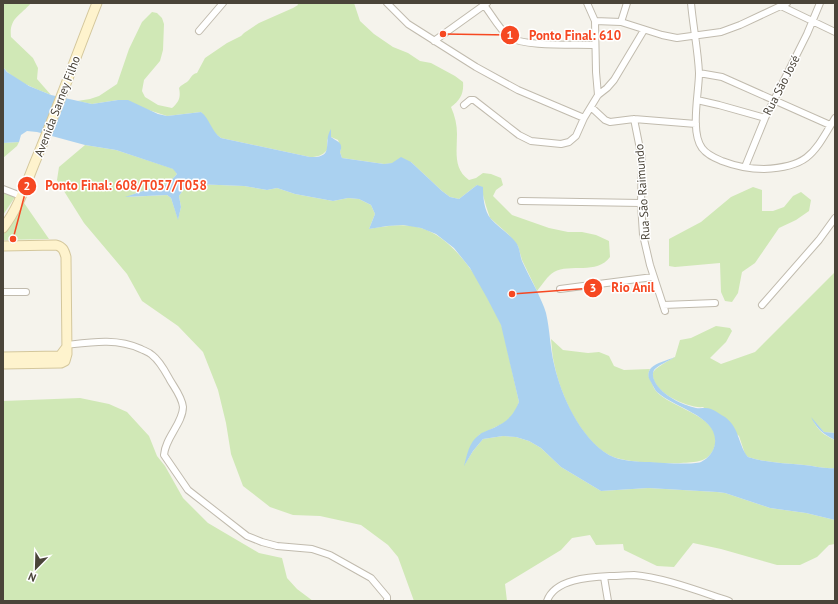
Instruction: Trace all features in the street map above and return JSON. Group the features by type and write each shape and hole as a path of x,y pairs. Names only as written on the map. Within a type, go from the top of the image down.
{"street":[{"name":"Avenida Sarney Filho","path":"3,228 9,220 21,196 44,141 97,3"},
{"path":"199,31 223,3"},
{"path":"387,3 408,24 476,67 518,90 584,118"},
{"path":"587,3 594,20 598,95"},
{"path":"621,22 627,3"},
{"path":"691,3 698,73 696,124 697,137 701,147 709,155 727,163 745,168 759,169 778,168 804,161 810,156 835,118"},
{"path":"594,20 621,22 669,37 694,36 721,32 740,25 777,6 788,3"},
{"name":"Rua São José","path":"745,168 765,118 820,3"},
{"path":"434,41 486,4 506,34 515,40 528,43 596,45"},
{"path":"777,6 835,32"},
{"path":"464,105 470,100 474,100 519,135 531,141 561,144 569,142 576,136 584,118 598,95 614,80 644,30"},
{"path":"698,73 722,77 830,125"},
{"path":"697,100 719,104 765,118"},
{"path":"591,107 607,122 634,119 696,124"},
{"name":"Rua São Raimundo","path":"634,119 642,159 641,203 643,235 653,277 664,308 715,303"},
{"path":"3,189 21,196"},
{"path":"521,201 641,203"},
{"path":"762,305 819,240 835,218"},
{"path":"3,246 56,245 63,248 66,257 65,361 61,363 3,364"},
{"path":"3,251 56,250 62,252 66,257"},
{"path":"560,289 653,277"},
{"path":"3,292 26,292"},
{"path":"66,346 98,342 120,342 152,354 163,368 182,403 183,407 181,416 166,445 164,455 188,490 247,536 277,546 312,549 330,555 358,570 371,578 383,592 387,601"},
{"path":"3,357 60,356 64,352 66,346"},
{"path":"547,601 554,590 561,585 574,580 634,575 658,580 728,601"},
{"path":"604,577 608,601"}],"green space":[{"path":"3,3 31,3 14,21 11,37 33,58 38,68 37,79 51,95 31,87 19,80 3,67"},
{"path":"297,3 354,3 360,21 374,34 393,47 408,53 420,61 431,63 463,82 461,96 451,107 457,127 458,165 464,176 469,180 476,178 483,173 501,178 503,185 496,190 493,196 512,215 549,228 596,235 609,241 610,257 598,266 568,268 554,272 547,278 537,291 522,260 518,246 508,234 490,218 483,195 477,185 459,199 450,197 442,191 411,162 384,164 342,158 338,140 331,137 331,130 327,141 327,150 319,156 310,157 221,138 212,130 201,112 167,116 118,100 92,104 77,101 99,96 117,84 129,49 142,22 152,12 157,13 162,18 164,24 163,50 160,61 144,80 142,91 145,97 158,105 172,108 179,99 179,88 188,81 193,74 197,73 205,58 259,23 293,8 298,5"},
{"path":"19,142 17,146 3,158 3,143"},
{"path":"85,145 116,150 174,169 177,174 166,184 160,187 138,192 127,197 167,195 171,198 178,219 181,207 179,196 185,187 194,184 244,186 267,190 277,188 295,194 333,201 348,198 359,199 371,205 375,214 369,229 395,226 415,226 434,234 447,243 459,254 470,268 488,297 501,324 519,402 515,413 506,422 479,435 465,464 483,439 503,436 516,437 529,441 541,448 561,467 601,491 648,488 725,493 770,508 806,513 835,520 835,544 829,545 817,557 800,565 777,565 721,549 693,543 674,567 657,566 624,550 623,544 596,545 590,535 572,538 561,550 505,584 507,601 414,601 398,557 388,545 361,525 320,516 293,515 270,507 243,486 231,454 226,423 218,390 203,352 178,326 142,301 127,274 84,223 57,180 59,167"},
{"path":"753,187 762,190 762,211 773,211 784,207 793,196 801,192 811,200 809,211 796,220 779,228 755,263 742,272 738,293 732,302 725,301 721,292 720,263 675,267 669,266 669,239 701,222 731,197"},
{"path":"3,192 15,197 3,215"},
{"path":"22,200 49,239 3,240 3,232"},
{"path":"835,272 835,433 824,432 813,420 822,432 835,440 835,468 769,462 748,457 745,454 739,436 703,407 697,407 680,402 664,393 658,387 654,380 653,373 659,367 675,357 680,340 691,338 716,326 730,328 732,331 726,342 710,358 721,364 755,352"},
{"path":"551,339 563,350 588,353 599,352 609,356 614,366 624,370 650,369 649,376 656,391 663,397 705,421 712,429 716,437 714,448 711,453 705,459 696,462 655,463 616,458 599,448 580,427 566,402 557,375"},
{"path":"80,398 109,404 127,412 149,436 157,456 165,466 183,498 208,523 259,553 282,558 287,578 297,589 313,601 3,601 3,401"}],"water":[{"path":"3,67 7,72 29,86 51,95 92,104 128,100 158,114 167,116 201,112 221,138 310,157 318,157 326,152 331,129 331,137 338,141 341,146 340,152 342,158 384,164 392,163 401,157 411,162 450,197 459,199 477,185 483,187 484,204 489,216 511,237 519,248 522,261 546,313 554,364 561,389 573,415 589,438 609,455 623,460 697,463 709,456 714,449 715,443 714,434 710,426 694,413 664,398 657,392 649,379 648,374 653,366 675,357 654,370 653,378 658,387 667,395 679,402 696,408 711,409 725,417 734,426 742,447 748,457 769,462 835,468 835,520 806,513 770,508 725,493 717,492 648,488 601,491 561,467 541,448 529,441 516,437 503,436 483,439 473,451 464,466 473,441 482,433 508,419 514,412 519,402 501,325 470,268 454,248 436,234 421,228 403,225 369,229 375,214 371,205 359,199 348,198 333,201 295,194 277,188 267,190 244,186 194,184 185,187 179,196 181,207 178,220 171,198 167,195 125,197 166,184 177,174 173,169 116,150 85,145 37,132 27,131 21,135 19,142 3,143"},
{"path":"811,417 824,432 835,433 835,440 821,431"}],"place":[{"name":"Ponto Final: 610","path":"443,34"},
{"name":"Ponto Final: 608/T057/T058","path":"13,239"},
{"name":"Rio Anil","path":"512,294"}]}
